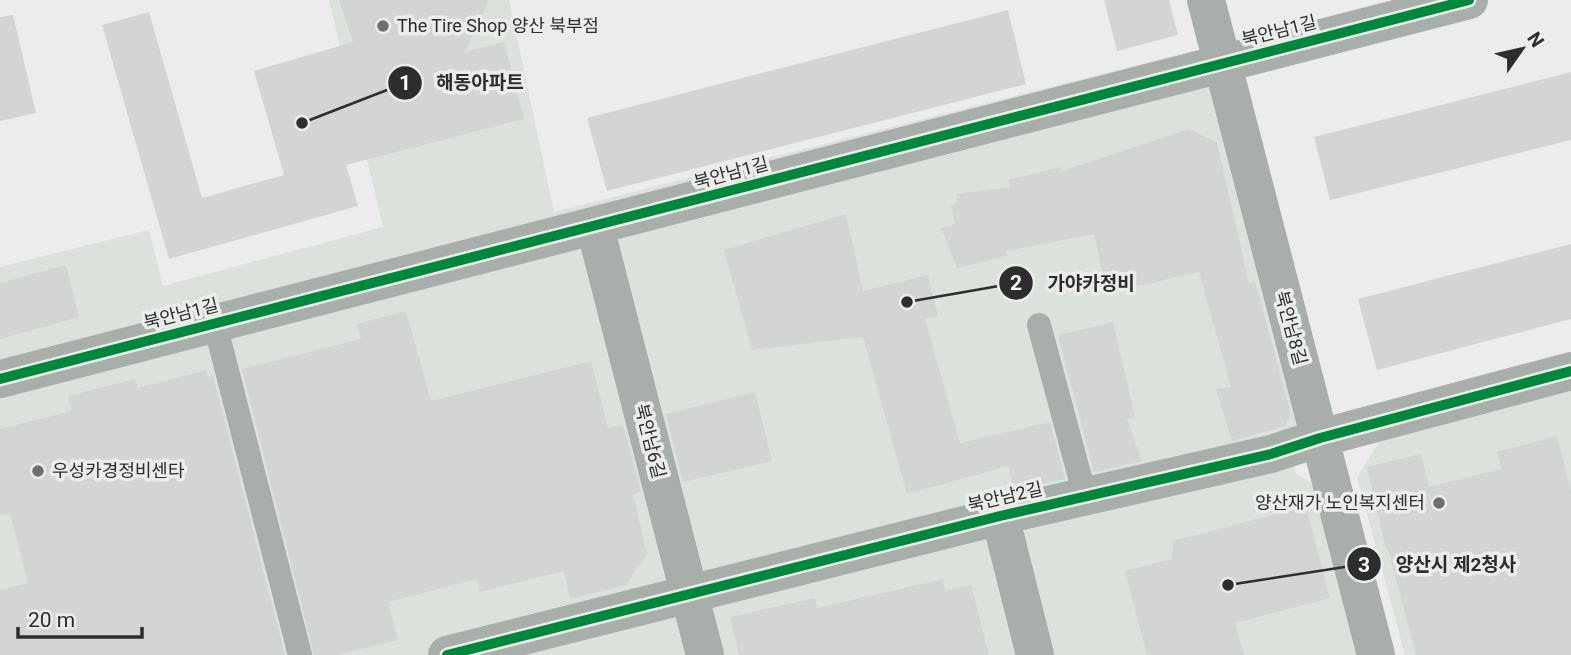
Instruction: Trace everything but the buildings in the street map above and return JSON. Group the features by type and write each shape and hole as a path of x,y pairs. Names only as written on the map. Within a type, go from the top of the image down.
{"street":[{"name":"북안남8길","path":"1206,0 1376,655"},
{"name":"북안남1길","path":"0,379 1469,0"},
{"name":"북안남6길","path":"595,227 705,655"},
{"name":"북안남2길","path":"447,655 1000,516 1271,454 1320,438 1571,371"},
{"path":"1000,516 1035,655"}],"lane":[{"path":"215,324 300,655"},
{"path":"1039,325 1085,496"}],"shaded area":[{"path":"329,0 509,0 554,212 1197,50 1225,109 1304,411 1287,441 1296,474 1322,489 1365,655 0,655 0,267 149,230 163,286 383,227"},
{"path":"1571,386 1571,655 1405,655 1357,477 1380,441"}],"cycle path":[{"path":"0,379 1469,0"},
{"path":"447,655 1000,516 1271,454 1320,438 1571,371"}],"place":[{"name":"The Tire Shop 양산 북부점","path":"383,26"},
{"name":"해동아파트","path":"302,123"},
{"name":"가야카정비","path":"907,302"},
{"name":"우성카경정비센타","path":"38,471"},
{"name":"양산재가 노인복지센터","path":"1439,503"},
{"name":"양산시 제2청사","path":"1228,585"}]}
